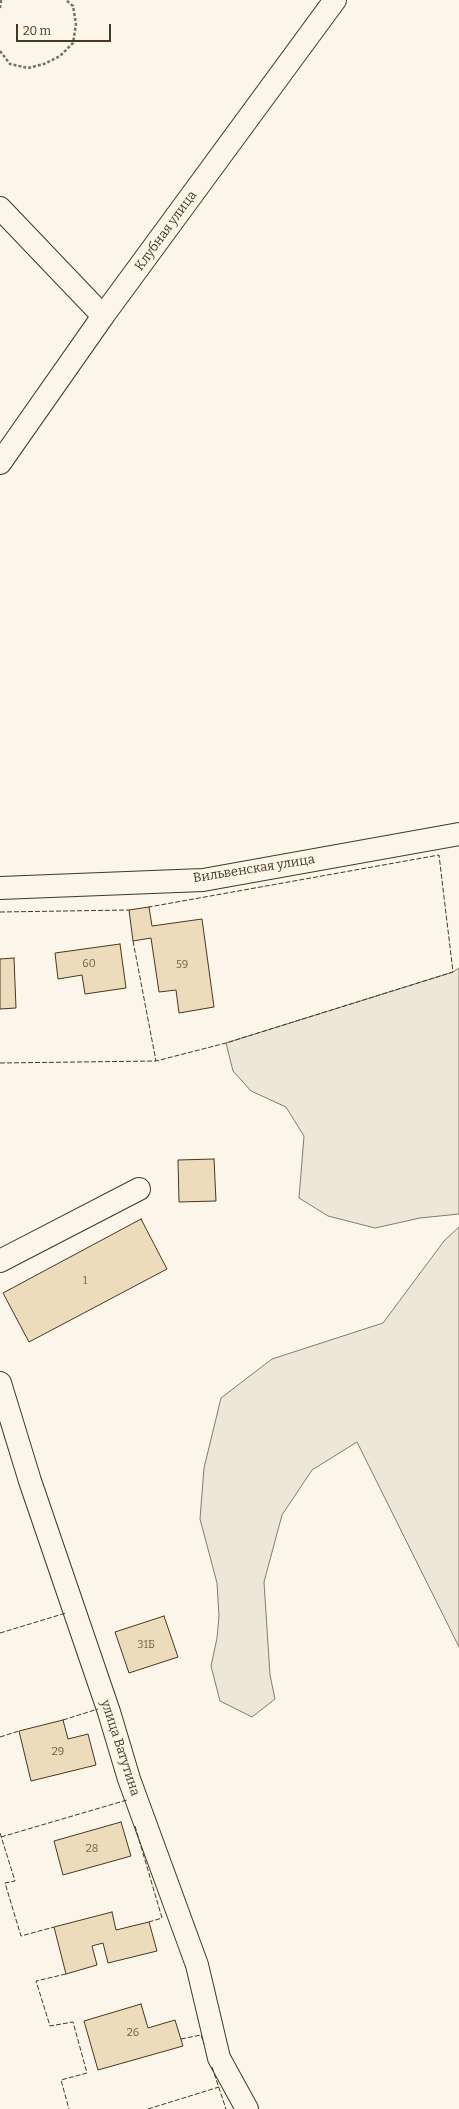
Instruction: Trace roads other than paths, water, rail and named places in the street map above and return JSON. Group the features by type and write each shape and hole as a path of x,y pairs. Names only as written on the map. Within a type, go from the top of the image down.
{"street":[{"name":"Клубная улица","path":"0,463 103,316 335,0"},
{"path":"0,208 103,316"},
{"name":"Вильвенская улица","path":"0,888 203,880 459,834"},
{"path":"0,1260 139,1189"},
{"name":"улица Ватутина","path":"0,1383 30,1482 109,1712 129,1779 197,1965 219,2058 247,2109"}]}
